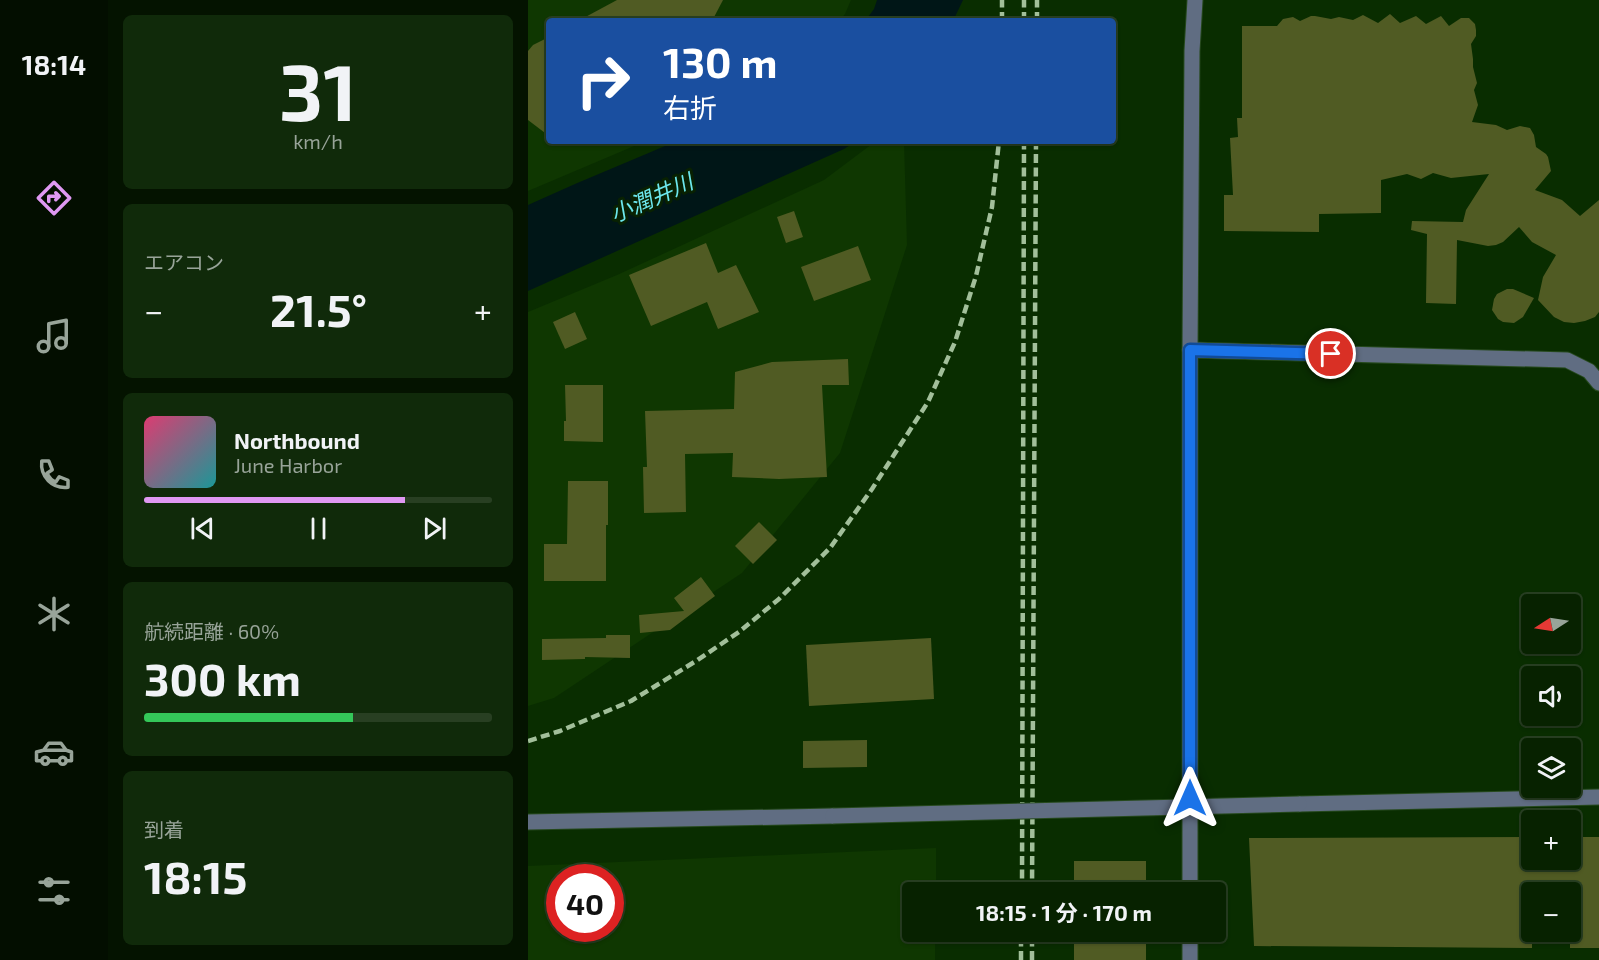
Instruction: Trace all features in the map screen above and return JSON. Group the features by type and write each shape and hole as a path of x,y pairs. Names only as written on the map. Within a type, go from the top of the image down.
{"street":[{"path":"1189,0 1192,51"},
{"path":"1190,882 1190,350 1192,51 1195,0"},
{"path":"1190,350 1567,360 1589,371 1599,383"},
{"path":"528,822 1599,797"},
{"path":"1190,942 1190,960"}],"shaded area":[{"path":"528,0 851,0 842,18 546,18 546,144 639,144 528,191"},
{"path":"872,144 904,144 907,245 840,453 742,573 554,698 528,706 528,312 617,275 824,180"},
{"path":"936,848 936,882 902,882 902,942 935,942 935,960 528,960 528,866 546,865 546,942 624,942 624,864 573,864"}],"water":[{"path":"877,0 963,0 954,18 867,18"},
{"name":"小潤井川","path":"670,144 852,144 528,291 528,205"}],"building":[{"path":"617,0 723,0 714,18 584,18"},
{"path":"1390,14 1400,23 1416,16 1426,24 1441,16 1449,26 1461,18 1469,18 1475,24 1476,30 1476,36 1471,44 1477,83 1474,90 1478,105 1472,122 1496,125 1507,130 1520,126 1530,128 1536,147 1548,157 1551,171 1535,190 1562,200 1580,216 1599,200 1599,312 1595,317 1574,323 1564,322 1554,317 1538,300 1543,277 1556,255 1532,242 1519,227 1503,242 1496,245 1488,246 1457,240 1456,304 1426,303 1427,234 1411,230 1412,221 1463,222 1466,210 1489,174 1451,178 1433,173 1421,179 1407,174 1381,180 1381,213 1319,214 1319,232 1224,231 1224,195 1233,195 1230,138 1238,137 1237,118 1242,118 1242,26 1277,26 1283,19 1293,17 1300,21 1311,16 1353,20 1363,15 1378,23"},
{"path":"546,38 546,134 528,120 528,51 533,45"},
{"path":"794,211 803,237 786,243 777,217"},
{"path":"706,243 718,273 736,265 759,312 718,329 707,302 651,326 629,275"},
{"path":"858,246 871,280 814,301 801,267"},
{"path":"1513,289 1534,298 1523,317 1514,323 1503,322 1492,310 1497,294"},
{"path":"575,312 587,339 565,349 553,322"},
{"path":"848,359 849,385 822,385 827,477 779,479 732,477 733,453 685,454 686,512 644,513 643,467 647,467 645,411 734,409 735,372 772,362"},
{"path":"565,385 603,385 603,442 564,441"},
{"path":"568,481 608,481 606,581 544,581 544,544 567,544"},
{"path":"759,522 777,540 753,564 735,546"},
{"path":"701,577 715,596 670,630 640,633 639,615 684,611 674,598"},
{"path":"606,635 630,635 630,658 585,657 585,659 542,660 542,639 606,638"},
{"path":"931,638 934,699 809,706 806,645"},
{"path":"867,740 867,767 803,768 803,741"},
{"path":"1521,837 1521,870 1581,870 1581,837 1599,837 1599,948 1570,948 1570,942 1581,942 1581,882 1521,882 1521,942 1532,942 1532,948 1254,946 1249,838"},
{"path":"1074,861 1146,861 1146,882 1074,882"},
{"path":"1074,942 1146,942 1146,960 1074,960"}],"railway":[{"path":"1002,0 1002,18"},
{"path":"1024,0 1024,18"},
{"path":"1037,0 1037,18"},
{"path":"528,741 560,731 631,701 696,661 739,632 779,599 830,548 872,489 928,402 955,342 976,276 992,207 999,144"},
{"path":"1022,882 1024,144"},
{"path":"1032,882 1036,144"},
{"path":"1021,942 1021,960"},
{"path":"1032,942 1032,960"}],"route":[{"path":"1190,798 1190,350 1331,354"}]}
